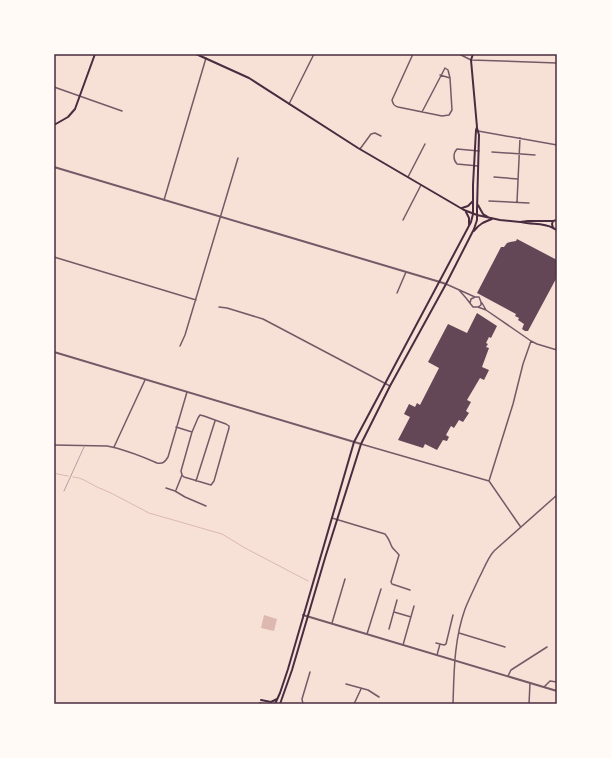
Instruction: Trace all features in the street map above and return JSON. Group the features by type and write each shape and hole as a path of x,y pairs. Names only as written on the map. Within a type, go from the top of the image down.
{"main road":[{"path":"54,125 71,115 75,109 95,54"},
{"path":"196,54 243,75 360,150 464,210 493,219 547,225 557,230"},
{"path":"282,704 361,444 390,386 446,284 476,225 479,150 471,60 473,54"},
{"path":"275,704 279,696 354,442 471,222 473,214 474,166 477,131"},
{"path":"461,208 468,206 473,201"},
{"path":"477,204 488,218"},
{"path":"464,210 469,216 468,230"},
{"path":"471,236 479,224 493,219"},
{"path":"520,222 553,222 557,220"},
{"path":"553,222 553,228"},
{"path":"261,700 272,702 279,696"}],"street":[{"path":"289,105 314,54"},
{"path":"413,54 392,100 398,107 422,112 445,116 449,115 452,110 450,78 446,68 440,75 422,112"},
{"path":"459,54 471,60 557,63"},
{"path":"164,200 206,58"},
{"path":"440,75 450,78"},
{"path":"54,87 122,111"},
{"path":"477,131 557,145"},
{"path":"360,150 371,134 375,133 381,136"},
{"path":"516,202 520,138"},
{"path":"408,177 424,144"},
{"path":"478,166 457,164 454,153 459,148 479,150"},
{"path":"492,152 535,155"},
{"path":"180,346 196,300 238,158"},
{"path":"54,167 440,282 479,298 486,310"},
{"path":"494,177 518,179"},
{"path":"403,220 421,185"},
{"path":"489,201 529,203"},
{"path":"54,257 196,300"},
{"path":"397,293 406,272"},
{"path":"458,290 473,307 486,310 531,341 557,350"},
{"path":"470,303 472,298 475,297"},
{"path":"478,307 481,305 481,302"},
{"path":"219,307 263,319 390,386"},
{"path":"489,481 531,341"},
{"path":"54,352 489,481 520,527"},
{"path":"114,447 146,380"},
{"path":"54,445 114,447 157,463 163,463 168,457 187,392"},
{"path":"175,491 182,475 181,472 192,432 200,415 228,425 229,428 212,485 196,481 182,475"},
{"path":"196,481 215,421"},
{"path":"176,427 192,432"},
{"path":"166,488 206,506"},
{"path":"453,704 455,660 459,633 467,604 494,551 557,495"},
{"path":"332,518 385,534 390,540 392,547 399,555 391,582 392,584 410,590"},
{"path":"332,623 345,579"},
{"path":"367,634 381,589"},
{"path":"388,629 397,600"},
{"path":"403,645 414,606"},
{"path":"394,612 411,617"},
{"path":"303,615 557,691"},
{"path":"436,643 445,645 447,643 453,615"},
{"path":"459,633 505,647"},
{"path":"438,655 440,644"},
{"path":"508,676 511,670 547,647"},
{"path":"303,704 302,699 310,672"},
{"path":"544,687 550,681 557,682"},
{"path":"529,704 530,683"},
{"path":"346,684 370,692 379,697"},
{"path":"354,704 362,689"}],"lane":[{"path":"64,492 85,446"}],"shaded area":[{"path":"264,615 277,619 274,631 261,628"}],"building":[{"path":"517,239 557,260 557,277 528,331 522,329 524,324 518,320 519,318 515,316 516,314 477,293 501,247 504,247 507,243 516,241"},
{"path":"477,313 497,326 491,338 489,337 486,343 488,344 486,347 489,348 482,367 489,370 484,380 480,378 467,400 471,402 466,411 469,413 463,422 459,420 454,428 451,426 446,435 449,437 447,441 443,440 437,450 425,444 423,448 398,440 410,417 404,414 409,404 415,407 417,403 420,405 439,368 428,362 448,324 467,333"}],"waterway":[{"path":"54,471 57,474 68,476"},
{"path":"73,477 84,480 149,513 222,534 245,548 308,581"}]}
